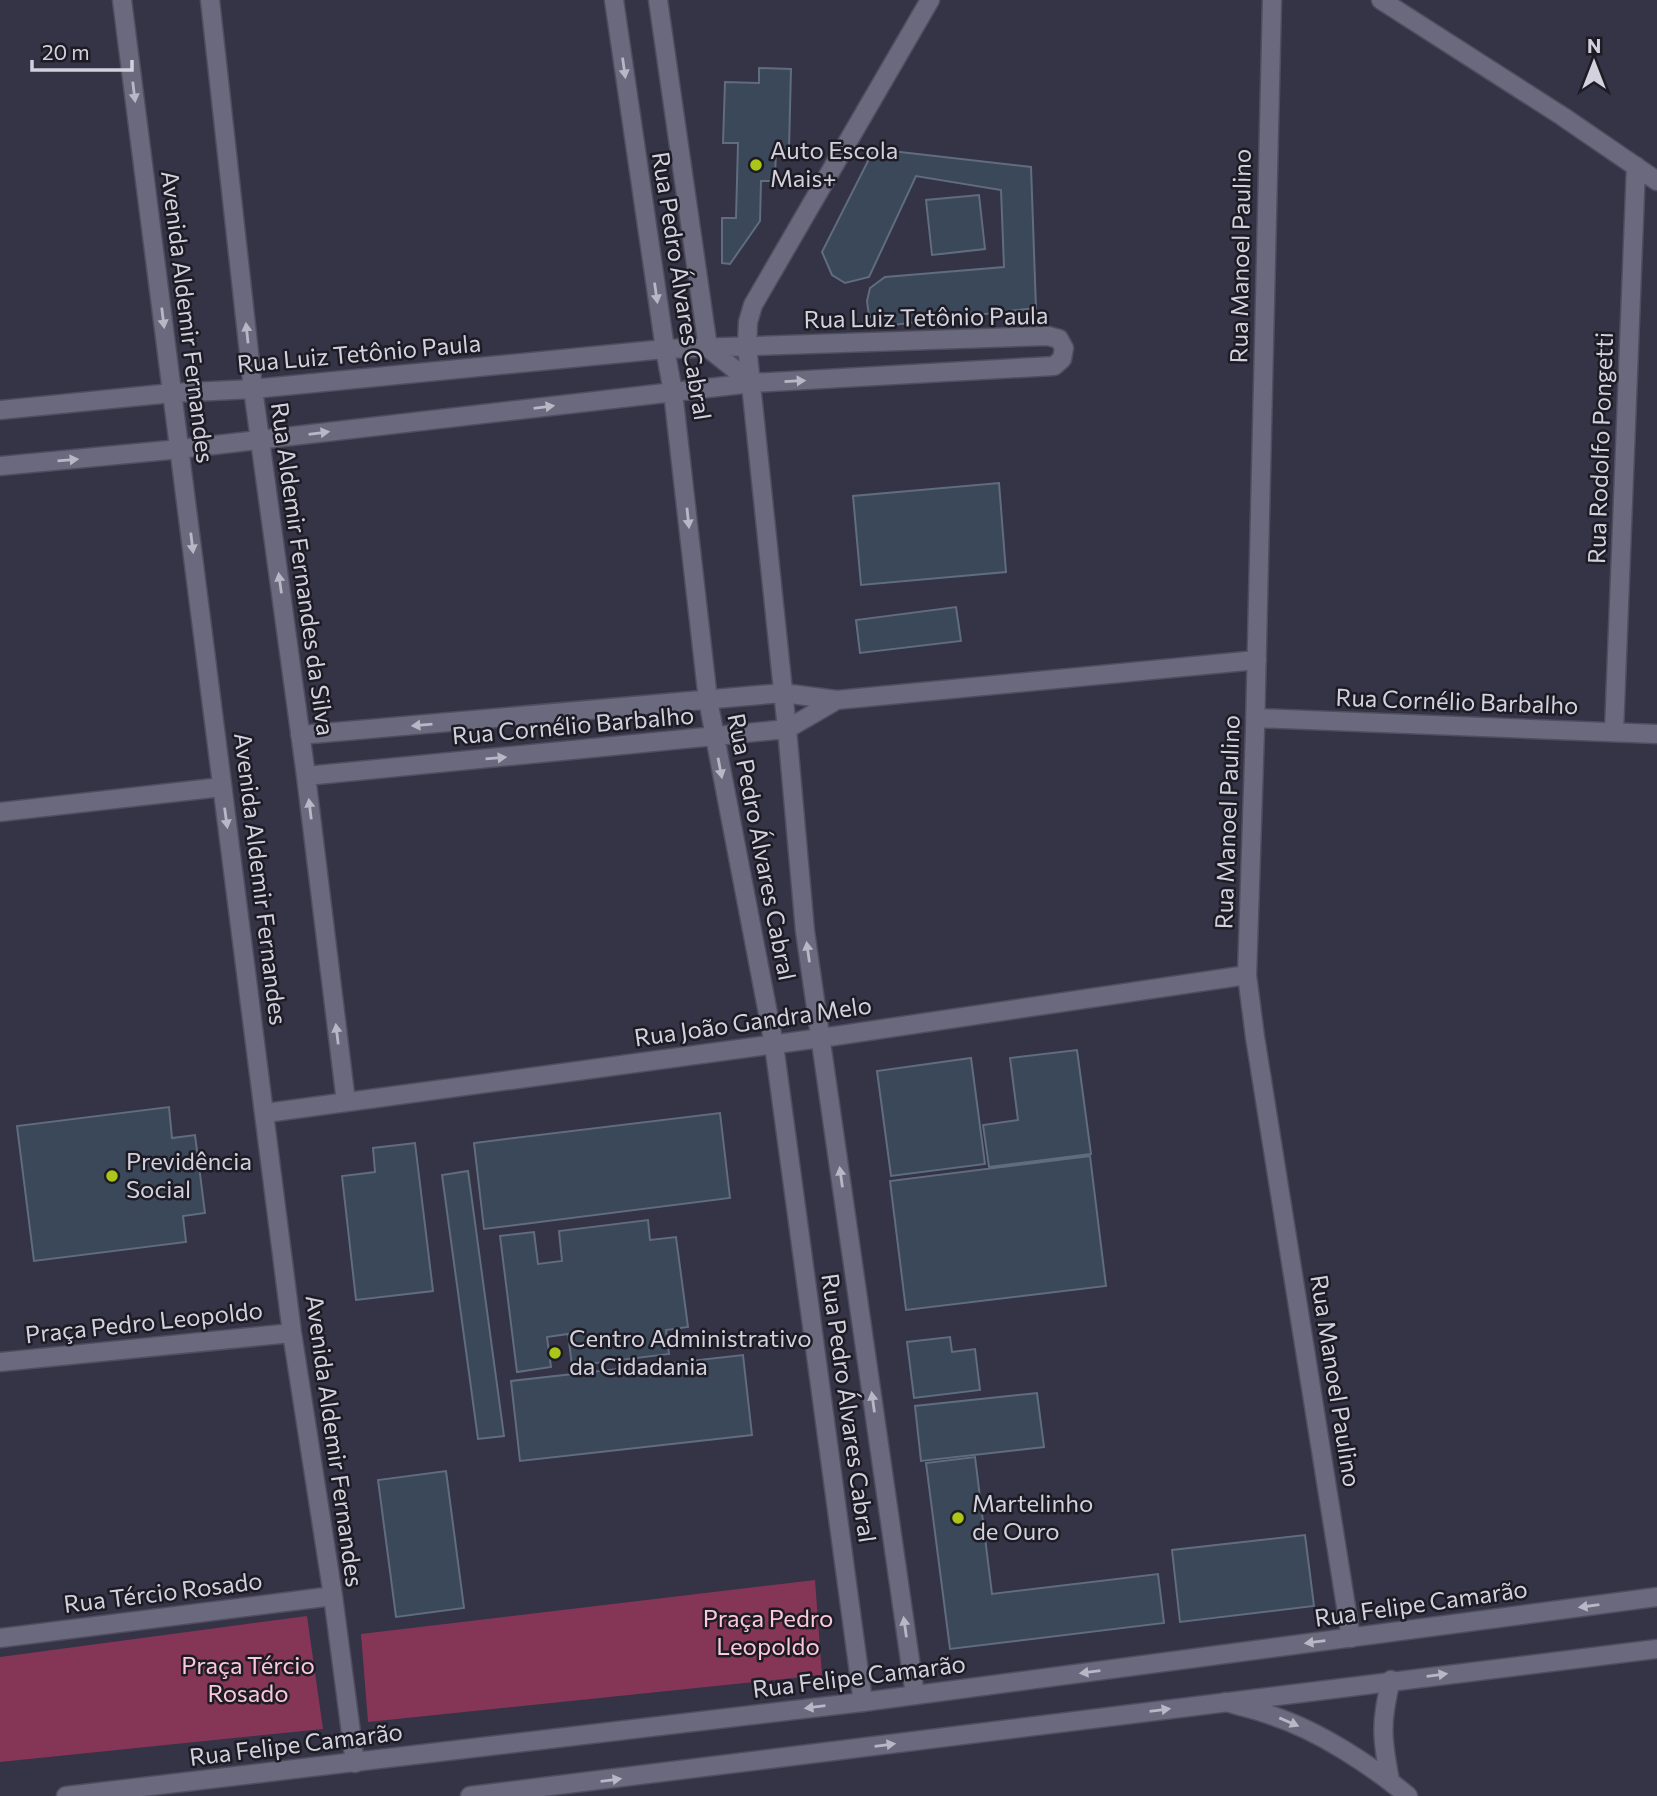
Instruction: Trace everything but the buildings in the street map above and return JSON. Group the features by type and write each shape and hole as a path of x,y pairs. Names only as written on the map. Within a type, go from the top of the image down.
{"street":[{"name":"Avenida Aldemir Fernandes","path":"122,0 292,1333 333,1596 355,1763"},
{"name":"Rua Aldemir Fernandes da Silva","path":"210,0 253,389 306,776 346,1102"},
{"name":"Rua Pedro Álvares Cabral","path":"614,0 673,391 708,700 774,1045 863,1702"},
{"name":"Rua Pedro Álvares Cabral","path":"658,0 708,348"},
{"name":"Rua Pedro Álvares Cabral","path":"915,1695 805,931 747,346 748,322 753,305 930,0"},
{"name":"Rua Manoel Paulino","path":"1272,0 1247,975 1351,1638"},
{"path":"1381,0 1657,181"},
{"name":"Rua Rodolfo Pongetti","path":"1614,732 1636,166"},
{"name":"Rua Luiz Tetônio Paula","path":"0,410 172,393 253,389 665,349 1048,336 1059,339 1064,348 1062,359 1054,366 752,383 180,449 0,466"},
{"path":"708,348 752,383"},
{"name":"Rua Cornélio Barbalho","path":"300,735 783,693 837,700 1256,660"},
{"name":"Rua Cornélio Barbalho","path":"306,776 787,729 837,700"},
{"name":"Rua Cornélio Barbalho","path":"1255,718 1657,734"},
{"path":"0,812 222,787"},
{"name":"Rua João Gandra Melo","path":"266,1113 774,1045 1247,975"},
{"name":"Praça Pedro Leopoldo","path":"0,1362 292,1333"},
{"name":"Rua Tércio Rosado","path":"0,1638 333,1596"},
{"name":"Rua Felipe Camarão","path":"66,1796 863,1702 1657,1597"},
{"path":"470,1796 1657,1649"},
{"path":"1390,1781 1382,1738 1384,1710 1391,1680"},
{"path":"1224,1702 1274,1716 1304,1729 1390,1781 1408,1796"}],"green space":[{"name":"Praça Pedro Leopoldo","path":"815,1580 822,1675 368,1722 361,1634"},
{"name":"Praça Tércio Rosado","path":"307,1616 323,1729 0,1762 0,1657"}],"place":[{"name":"Auto Escola Mais+","path":"756,165"},
{"name":"Previdência Social","path":"112,1176"},
{"name":"Centro Administrativo da Cidadania","path":"555,1353"},
{"name":"Martelinho de Ouro","path":"958,1518"}]}
